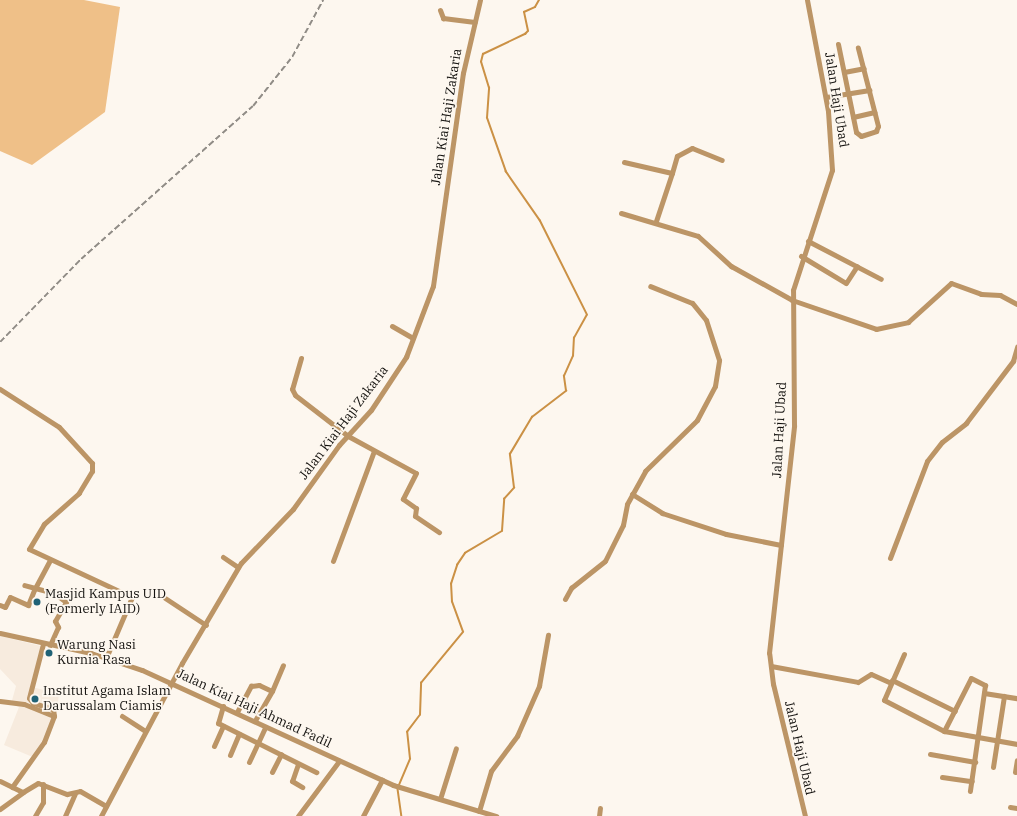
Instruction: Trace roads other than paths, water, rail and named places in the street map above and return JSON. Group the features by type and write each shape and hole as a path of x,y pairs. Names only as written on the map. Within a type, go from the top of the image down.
{"street":[{"name":"Jalan Kiai Haji Zakaria","path":"101,816 145,731 238,567 293,509 389,384 413,338 435,278 463,73 480,0"},
{"name":"Jalan Haji Ubad","path":"805,816 771,666 772,618 781,545 795,399 792,300 801,256 808,241 832,170 833,149 826,96 807,0"},
{"path":"440,10 443,18 475,22"},
{"path":"838,44 856,132 861,136 877,129 864,68 858,48"},
{"path":"844,72 864,68"},
{"path":"826,96 869,90"},
{"path":"853,117 874,112"},
{"path":"656,222 678,154 692,148 722,160"},
{"path":"624,162 672,174"},
{"path":"621,213 656,222 698,236 731,266 792,300 881,329 908,322 951,283 981,294 1000,295 1017,304"},
{"path":"808,241 881,279"},
{"path":"801,256 846,283 857,266"},
{"path":"565,599 571,588 605,561 623,524 632,494 648,467 672,447 702,412 715,386 719,360 700,311 677,295 650,286"},
{"path":"392,326 413,338"},
{"path":"890,558 927,461 942,442 966,423 1013,361 1017,347"},
{"path":"300,358 292,388 295,394 348,436 416,473 403,499 416,508 415,516 439,532"},
{"path":"0,389 59,427 92,463 92,471 79,493 44,524 29,549 132,597 106,658"},
{"path":"333,561 374,451"},
{"path":"632,494 662,513 726,534 781,545"},
{"path":"223,556 238,567"},
{"path":"0,605 5,607 10,597 28,605 50,560"},
{"path":"24,585 54,593 66,602 55,621 58,627 50,645"},
{"path":"166,598 206,625"},
{"name":"Jalan Kiai Haji Ahmad Fadil","path":"0,633 106,658 172,682 265,727 394,785 496,816"},
{"path":"479,811 490,771 517,736 539,686 548,635"},
{"path":"12,787 42,744 54,716 53,709 32,703 29,698 43,644"},
{"path":"904,654 884,700 944,731 1017,744"},
{"path":"254,721 272,691 283,665"},
{"path":"771,666 858,682 871,674 955,711"},
{"path":"944,731 971,678 985,685 970,791"},
{"path":"236,712 252,685 272,691"},
{"path":"984,693 1017,698"},
{"path":"993,767 1004,696"},
{"path":"0,701 24,704 54,716"},
{"path":"223,706 216,721 223,726 316,772"},
{"path":"122,716 145,731"},
{"path":"214,746 223,726"},
{"path":"249,762 265,727"},
{"path":"230,755 239,734"},
{"path":"440,799 456,748"},
{"path":"272,772 281,754"},
{"path":"930,754 975,762"},
{"path":"1015,772 1017,760"},
{"path":"298,816 339,761"},
{"path":"298,764 292,781 302,787"},
{"path":"942,777 972,781"},
{"path":"0,780 23,792"},
{"path":"363,816 382,780"},
{"path":"0,809 34,784 75,794"},
{"path":"35,816 43,802 42,785"},
{"path":"65,816 75,794 80,791 106,806"},
{"path":"1010,807 1017,808"},
{"path":"599,816 600,808"}],"waterway":[{"path":"399,785 410,759 407,732 420,715 421,683 463,632 452,602 451,584 457,565 465,553 502,531 504,499 514,488 510,454 532,417 566,391 564,376 573,356 574,338 587,315 540,221 506,172 487,118 489,88 481,62 483,54 525,34 528,31 524,12 535,7 539,0"},
{"path":"398,789 402,816"}],"railway":[{"path":"0,342 81,259 253,106 292,57 323,0"}],"place":[{"name":"Masjid Kampus UID (Formerly IAID)","path":"37,602"},
{"name":"Warung Nasi Kurnia Rasa","path":"49,653"},
{"name":"Institut Agama Islam Darussalam Ciamis","path":"35,699"}]}
